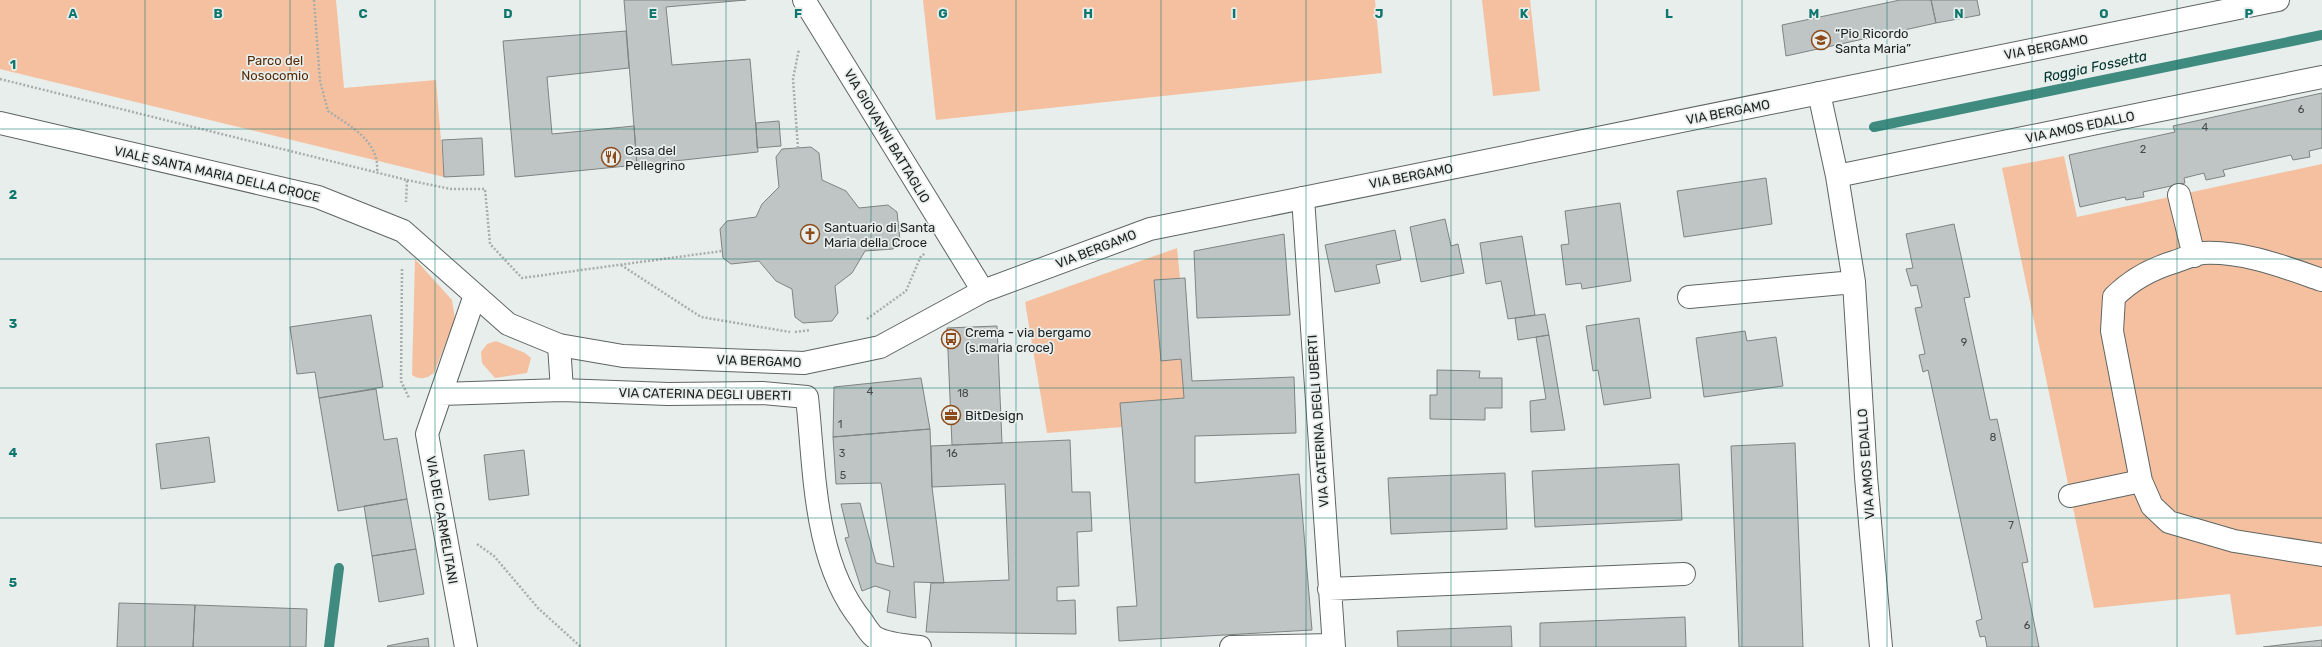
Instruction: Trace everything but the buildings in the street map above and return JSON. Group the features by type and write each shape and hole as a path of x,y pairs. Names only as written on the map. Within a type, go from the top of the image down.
{"street":[{"name":"VIA GIOVANNI BATTAGLIO","path":"804,0 953,245 983,291"},
{"name":"VIA BERGAMO","path":"559,345 623,356 804,363 880,347 983,291 1150,229 2278,0"},
{"name":"VIA AMOS EDALLO","path":"1837,176 2322,77"},
{"name":"VIA AMOS EDALLO","path":"1819,93 1837,176 1854,282 1866,477 1881,647"},
{"name":"VIALE SANTA MARIA DELLA CROCE","path":"0,123 318,197 403,231 508,324 559,345"},
{"path":"2179,195 2194,256"},
{"name":"VIA CATERINA DEGLI UBERTI","path":"1231,647 1334,646 1303,198"},
{"path":"2322,280 2273,264 2235,254 2202,253 2155,267 2128,283 2114,297 2112,330 2141,481 2152,506 2169,522 2234,541 2322,555"},
{"path":"1689,297 1854,282"},
{"name":"VIA DEI CARMELITANI","path":"466,647 427,434 475,295"},
{"path":"441,394 562,390 559,345"},
{"name":"VIA CATERINA DEGLI UBERTI","path":"562,390 668,394 762,393 806,397 822,531 836,579 849,606 874,636 905,646 920,647"},
{"path":"2070,496 2141,481"},
{"path":"1329,589 1684,574"}],"path":[{"path":"314,0 320,81 328,111 359,132 373,147 378,163 377,172"},
{"path":"798,148 793,79 798,53 800,47 823,32"},
{"path":"407,180 451,189 485,189 490,244 522,278 722,251"},
{"path":"864,321 906,291 921,256 953,245"},
{"path":"621,264 701,317 792,332 814,330"},
{"path":"442,519 494,556 538,608 581,647"}],"green space":[{"name":"Parco del Nosocomio","path":"0,0 336,0 344,88 436,80 444,177 0,69"},
{"path":"923,0 1375,0 1382,73 936,120"},
{"path":"1482,0 1530,0 1540,91 1493,96"},
{"path":"2064,156 2077,217 2322,164 2322,626 2236,635 2230,594 2094,608 2002,168"},
{"path":"1177,248 1180,278 1154,280 1161,360 1181,359 1184,398 1122,427 1047,433 1025,302"},
{"path":"415,259 452,300 455,319 434,373 423,378 418,378 412,375"},
{"path":"496,341 525,353 531,358 527,373 495,378 482,363 481,352 487,344"}],"waterway":[{"name":"Roggia Fossetta","path":"1874,127 2322,35"},
{"name":"Roggia Fossetta","path":"329,647 339,568"}],"place":[{"name":"“Pio Ricordo Santa Maria”","path":"1821,40"},
{"name":"Casa del Pellegrino","path":"611,157"},
{"name":"Santuario di Santa Maria della Croce","path":"810,234"},
{"name":"Crema - via bergamo (s.maria croce)","path":"951,339"},
{"name":"BitDesign","path":"951,415"}]}
